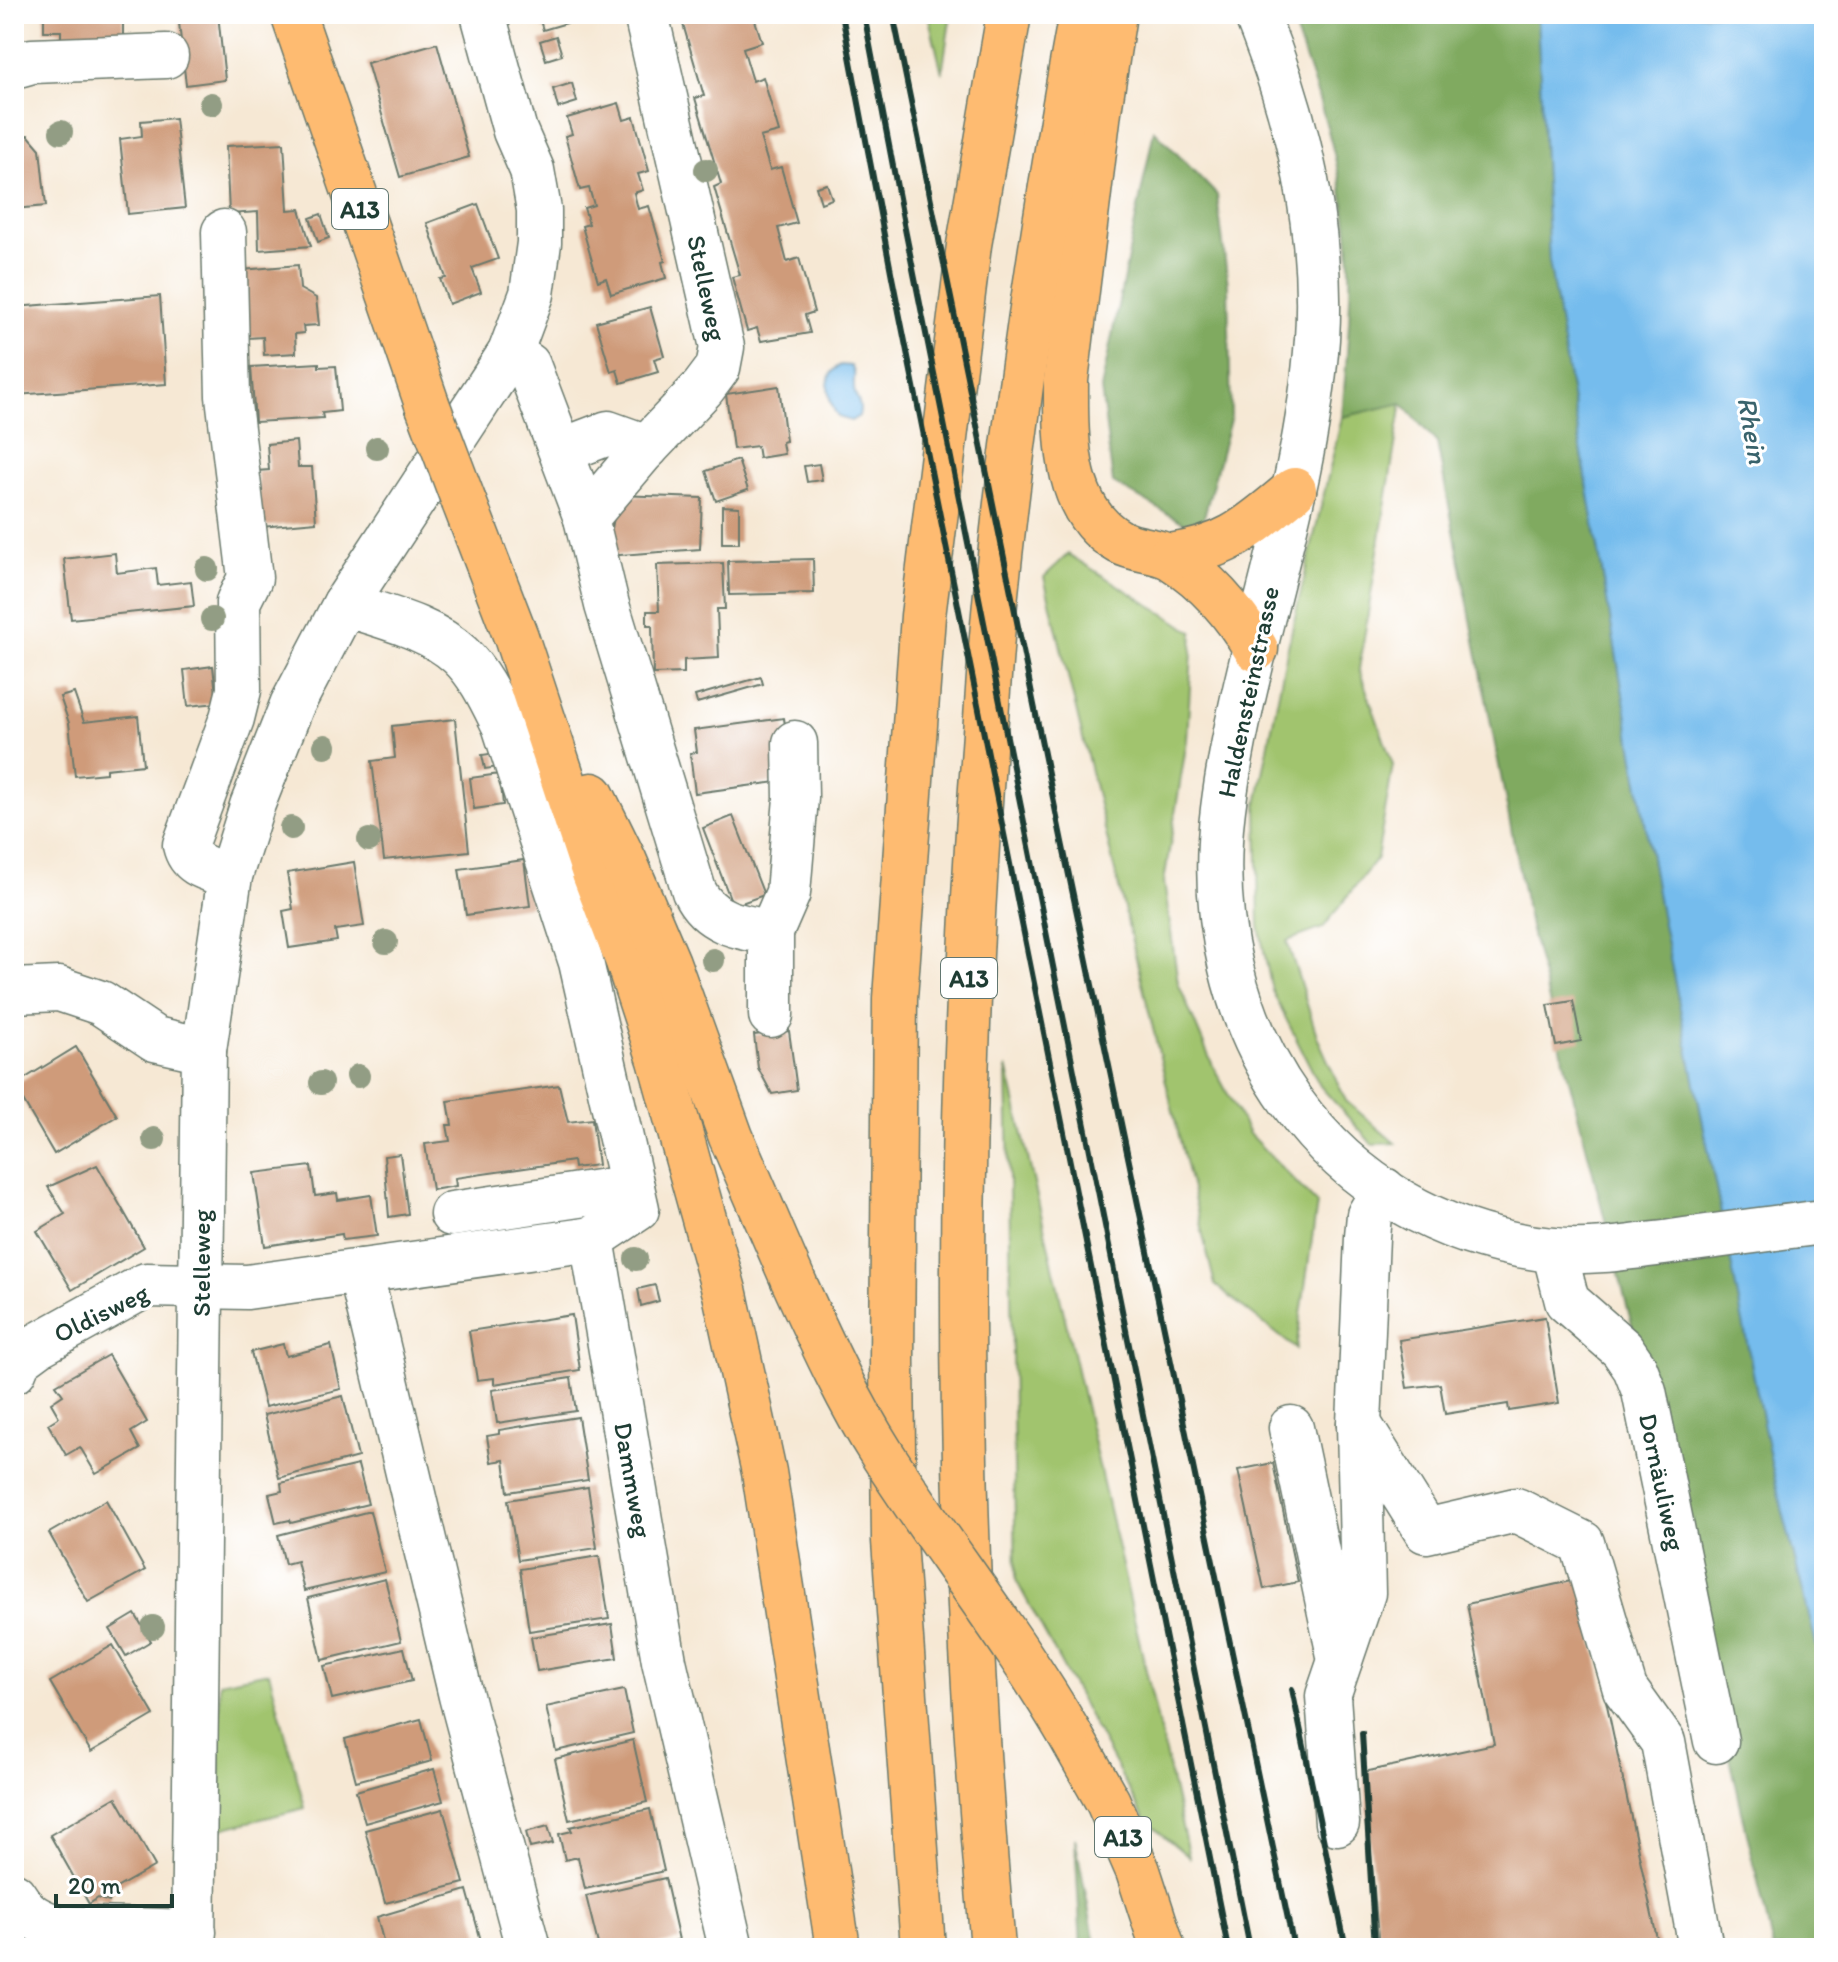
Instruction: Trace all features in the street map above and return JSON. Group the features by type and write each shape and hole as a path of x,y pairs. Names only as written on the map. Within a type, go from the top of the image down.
{"highway":[{"name":"A13","path":"293,14 427,404 516,637 660,1060 725,1294 764,1472 838,1948"},
{"path":"923,1948 894,1541 895,998 923,616 969,245 1009,14"},
{"name":"A13","path":"993,1948 983,1842 966,1508 962,1300 964,1115 972,913 997,589 1038,265 1081,14"},
{"path":"1114,14 1066,380 1068,449 1071,472 1080,496 1089,514 1120,543 1170,556 1200,552 1225,542 1246,530 1294,490"},
{"path":"1170,556 1222,599 1256,649"},
{"name":"A13","path":"516,637 625,862 668,963 731,1137 793,1280 854,1408 882,1454 1008,1636 1069,1733 1108,1802 1138,1871 1163,1948"}],"street":[{"name":"Stelleweg","path":"193,1940 204,1050 230,876 252,806 292,705 345,604 510,353 532,294 539,243 539,210 532,170 515,131 483,14"},
{"name":"Stelleweg","path":"586,518 647,447 688,406 718,368 722,347 646,14"},
{"name":"Haldensteinstrasse","path":"1256,14 1280,75 1305,167 1317,266 1317,337 1294,490 1236,729 1222,813 1221,915 1237,997 1254,1042 1285,1096 1324,1140 1384,1190 1435,1219 1491,1239 1554,1250 1605,1250 1824,1222"},
{"path":"14,66 32,61 166,56"},
{"path":"224,232 228,396 250,578 238,602 239,690 232,718 185,845 193,863 230,876"},
{"path":"510,353 528,365 586,518 607,605 699,903 711,915 740,928 771,932"},
{"path":"561,451 608,433 647,447"},
{"path":"201,1285 247,1287 592,1239 637,1209 581,962 525,784 498,713 486,689 461,656 444,642 345,604"},
{"path":"771,1015 771,932 788,893 796,798 795,743"},
{"path":"14,991 59,989 101,1003 155,1039 204,1050"},
{"path":"452,1214 632,1187"},
{"path":"1337,1823 1328,1696 1363,1593 1359,1424 1369,1215 1384,1190"},
{"name":"Dammweg","path":"592,1239 664,1661 731,1948"},
{"name":"Dornäuliweg","path":"1554,1250 1567,1301 1622,1349 1635,1368 1644,1391 1716,1741"},
{"path":"360,1271 461,1696 528,1948"},
{"name":"Oldisweg","path":"16,1362 38,1345 146,1285 201,1285"},
{"path":"1359,1424 1426,1531 1516,1510 1582,1543 1625,1689 1663,1742 1701,1948"},
{"path":"1291,1428 1340,1660"},
{"path":"14,1895 25,1913 59,1928 193,1940"}],"green space":[{"path":"928,14 951,14 942,73"},
{"path":"1289,14 1537,14 1549,261 1659,904 1773,1472 1824,1675 1824,1948 1773,1948 1634,1333 1530,927 1437,443 1402,403 1342,417 1350,288 1346,215 1327,128"},
{"path":"1154,130 1217,195 1228,285 1231,416 1200,532 1113,483 1101,389"},
{"path":"1402,402 1359,669 1393,765 1377,858 1323,928 1287,941 1318,1039 1346,1101 1395,1143 1372,1144 1320,1086 1272,991 1259,926 1257,804 1287,651 1342,417"},
{"path":"1068,554 1193,632 1187,740 1164,882 1178,983 1213,1066 1249,1134 1317,1204 1296,1349 1215,1285 1044,577"},
{"path":"1007,1066 1189,1857 1145,1820 1016,1580"},
{"path":"269,1672 305,1808 221,1829 219,1682"},
{"path":"1075,1838 1096,1948 1081,1948"}],"water":[{"name":"Rhein","path":"1537,14 1824,14 1824,1675 1773,1472 1659,904 1549,261"},
{"path":"841,365 851,366 854,374 854,391 860,411 859,416 851,421 838,417 829,396 831,375"}],"building":[{"path":"44,14 123,14 123,40 61,40 61,31 44,31"},
{"path":"178,14 218,14 225,80 186,85"},
{"path":"538,14 594,14 594,15 543,30"},
{"path":"680,14 753,14 762,42 743,48 753,81 763,77 779,132 760,137 770,170 781,167 797,223 778,228 787,262 799,258 814,312 805,315 810,333 761,341 757,328 747,331 732,277 740,275 714,187 721,184 695,98 704,96"},
{"path":"556,36 562,55 546,60 540,41"},
{"path":"437,43 469,157 400,177 367,63"},
{"path":"572,83 577,102 558,108 553,89"},
{"path":"619,103 624,120 634,117 649,171 638,174 643,190 634,193 638,209 649,206 665,261 662,262 666,278 611,294 606,278 598,281 590,254 582,226 589,224 584,208 594,205 589,188 580,190 565,136 572,134 567,118"},
{"path":"175,118 185,208 128,214 120,139 142,136 141,121"},
{"path":"28,135 40,149 46,206 14,209 14,136"},
{"path":"284,143 288,210 300,209 311,246 259,250 258,212 229,214 226,146"},
{"path":"827,184 832,199 821,203 816,187"},
{"path":"478,204 498,259 472,268 481,292 449,304 440,279 446,278 427,223"},
{"path":"321,214 329,238 318,242 310,218"},
{"path":"298,265 300,289 316,298 319,325 303,326 304,333 295,334 296,353 264,355 263,337 248,338 242,270"},
{"path":"160,296 166,384 16,395 14,307"},
{"path":"650,307 664,356 654,359 658,372 621,383 617,370 611,372 596,322"},
{"path":"319,363 319,367 336,366 340,411 322,413 323,418 255,422 251,367"},
{"path":"779,386 786,441 782,442 784,454 759,458 757,446 733,449 726,394"},
{"path":"296,441 298,467 312,467 316,522 261,527 257,471 269,470 267,444"},
{"path":"738,460 748,490 716,501 706,471"},
{"path":"819,464 822,480 807,482 804,466"},
{"path":"618,495 702,498 700,549 607,556"},
{"path":"722,506 739,507 739,543 722,543"},
{"path":"115,553 117,573 156,568 158,585 191,581 194,606 71,619 64,559"},
{"path":"813,559 814,593 729,595 728,561"},
{"path":"723,563 725,609 717,609 719,658 684,660 684,673 653,674 652,625 647,625 647,611 659,611 657,565"},
{"path":"213,666 217,703 188,706 184,670"},
{"path":"761,677 763,684 697,703 695,696"},
{"path":"74,693 84,722 138,716 143,765 75,776 69,723 60,697"},
{"path":"784,718 792,780 695,793 690,753 697,752 694,730"},
{"path":"455,719 469,851 384,860 372,761 395,758 392,726"},
{"path":"496,753 499,767 485,769 482,755"},
{"path":"500,774 503,805 474,809 470,778"},
{"path":"733,816 764,895 733,906 703,828"},
{"path":"524,860 530,906 466,915 459,869"},
{"path":"354,862 364,926 335,930 337,941 289,948 283,911 293,909 287,873"},
{"path":"14,932 20,961 14,962"},
{"path":"1573,1001 1581,1041 1556,1046 1548,1005"},
{"path":"789,1031 797,1090 772,1094 758,1068 754,1035"},
{"path":"76,1047 117,1116 54,1154 14,1085"},
{"path":"559,1085 568,1122 592,1119 598,1165 574,1168 573,1161 455,1178 456,1186 432,1190 425,1144 450,1141 447,1125 452,1125 448,1101"},
{"path":"400,1154 408,1214 389,1217 384,1156"},
{"path":"97,1165 144,1247 72,1290 37,1231 65,1214 48,1187"},
{"path":"311,1166 315,1196 337,1193 338,1200 371,1195 377,1236 343,1240 342,1234 265,1246 254,1173"},
{"path":"655,1285 659,1301 641,1306 638,1289"},
{"path":"572,1315 580,1370 494,1384 494,1378 477,1380 469,1331"},
{"path":"1545,1317 1559,1403 1509,1411 1508,1404 1445,1414 1440,1384 1407,1388 1399,1340"},
{"path":"283,1344 286,1356 331,1345 341,1389 265,1407 251,1352"},
{"path":"108,1355 147,1422 131,1432 140,1449 96,1474 80,1447 66,1455 48,1424 59,1417 51,1403 63,1395 56,1385"},
{"path":"571,1378 576,1411 497,1423 492,1390"},
{"path":"343,1396 358,1457 279,1478 264,1415"},
{"path":"578,1417 588,1480 508,1492 504,1460 491,1462 487,1436 499,1434 499,1430"},
{"path":"1273,1463 1298,1582 1264,1589 1238,1470"},
{"path":"358,1465 368,1504 291,1523 290,1520 276,1523 269,1494 282,1491 281,1483"},
{"path":"588,1487 597,1548 518,1560 508,1500"},
{"path":"106,1500 145,1570 88,1602 49,1533"},
{"path":"370,1511 385,1572 304,1591 297,1561 285,1564 278,1535"},
{"path":"599,1556 609,1619 529,1631 520,1569"},
{"path":"385,1579 401,1641 322,1660 308,1598"},
{"path":"1580,1579 1659,1948 1379,1948 1364,1772 1494,1744 1467,1604"},
{"path":"135,1614 151,1641 126,1656 110,1629"},
{"path":"612,1624 617,1658 537,1671 531,1637"},
{"path":"113,1645 154,1715 91,1752 50,1682"},
{"path":"404,1648 412,1681 332,1699 324,1666"},
{"path":"624,1690 633,1733 556,1751 546,1707"},
{"path":"421,1719 432,1761 356,1781 345,1739"},
{"path":"633,1740 647,1802 569,1820 555,1759"},
{"path":"434,1769 443,1801 365,1823 356,1791"},
{"path":"116,1797 155,1866 113,1890 109,1902 98,1898 89,1904 50,1835"},
{"path":"443,1809 464,1883 385,1903 365,1830"},
{"path":"650,1809 664,1871 585,1889 578,1857 565,1860 559,1834 572,1831 570,1827"},
{"path":"548,1826 553,1843 530,1848 526,1832"},
{"path":"665,1878 679,1940 643,1948 599,1948 586,1896"},
{"path":"467,1890 483,1948 398,1948 397,1945 385,1948 377,1917"}],"railway":[{"path":"842,14 892,277 1228,1948"},
{"path":"864,14 1250,1948"},
{"path":"893,14 1062,842 1294,1948"},
{"path":"1292,1689 1346,1948"},
{"path":"1362,1733 1375,1948"}]}
